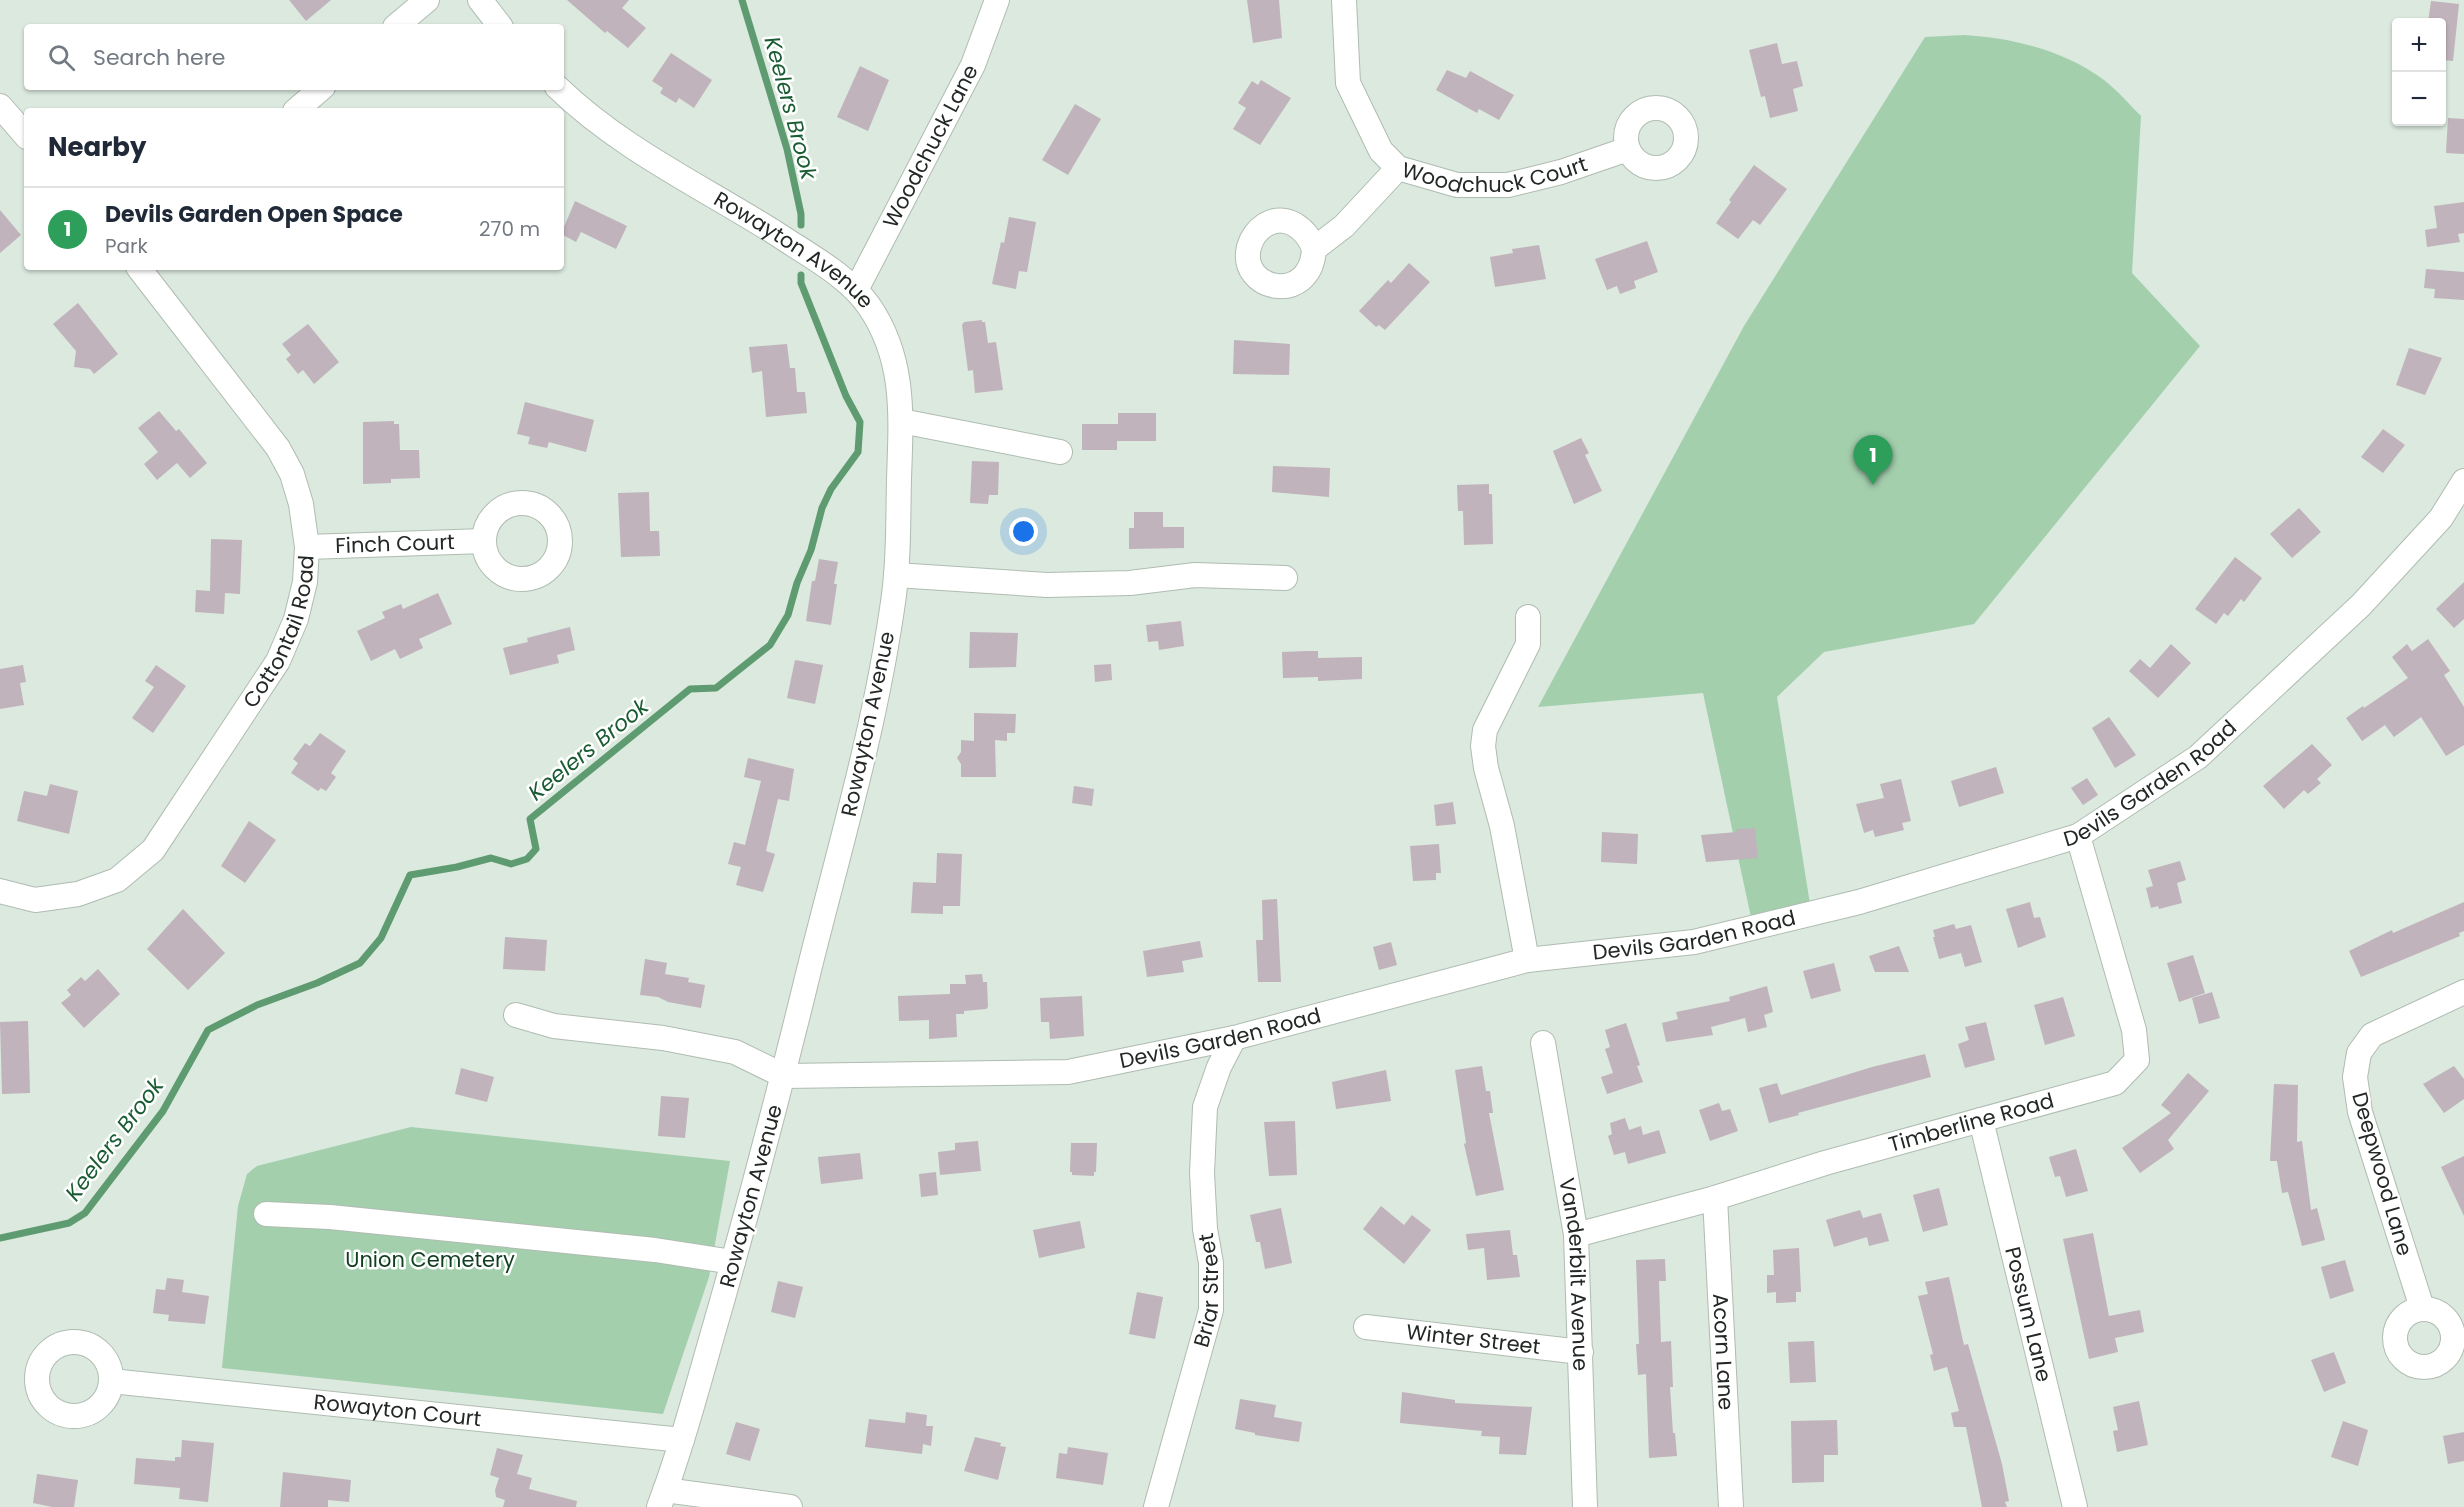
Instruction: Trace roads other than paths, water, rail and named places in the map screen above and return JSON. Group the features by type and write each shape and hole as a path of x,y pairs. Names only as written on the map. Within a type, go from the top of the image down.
{"street":[{"path":"399,24 427,0"},
{"path":"480,0 499,24"},
{"name":"Woodchuck Lane","path":"856,290 968,75 997,0"},
{"name":"Woodchuck Court","path":"1344,0 1348,83 1381,151 1398,168 1457,185 1508,185 1561,172 1628,149"},
{"path":"298,108 320,90"},
{"name":"Rowayton Avenue","path":"561,90 613,134 778,235 856,290 870,308 894,356 899,384 901,421 896,575 879,691 784,1076 682,1440 662,1498"},
{"path":"0,106 24,134"},
{"path":"1314,249 1344,225 1398,168"},
{"name":"Cottontail Road","path":"0,893 35,900 78,894 117,880 153,850 278,661 296,619 305,582 307,547 301,504 292,474 278,448 140,270"},
{"path":"901,421 1060,452"},
{"name":"Devils Garden Road","path":"784,1076 1068,1072 1234,1038 1527,960 1694,942 1858,902 2078,836 2198,757 2361,605 2441,518 2464,482"},
{"name":"Finch Court","path":"307,547 484,541"},
{"path":"896,575 1047,585 1130,583 1195,575 1285,578"},
{"path":"1527,960 1502,826 1486,768 1483,746 1485,730 1528,645 1528,617"},
{"name":"Timberline Road","path":"1576,1235 1715,1198 1825,1163 2115,1083 2137,1060 2134,1030 2078,836"},
{"name":"Deepwood Lane","path":"2422,1308 2360,1112 2355,1077 2359,1053 2372,1035 2464,992"},
{"path":"516,1015 554,1026 663,1038 735,1052 784,1076"},
{"name":"Briar Street","path":"1156,1507 1210,1310 1211,1263 1205,1229 1202,1173 1205,1107 1219,1067 1234,1038"},
{"name":"Vanderbilt Avenue","path":"1543,1043 1576,1235 1585,1507"},
{"name":"Possum Lane","path":"1981,1120 2075,1507"},
{"name":"Acorn Lane","path":"1715,1198 1731,1507"},
{"path":"266,1214 330,1217 655,1250 733,1262"},
{"name":"Winter Street","path":"1366,1327 1581,1353"},
{"name":"Rowayton Court","path":"111,1381 682,1440"},
{"path":"662,1498 789,1507"}],"waterway":[{"name":"Keelers Brook","path":"742,0 787,149 801,214 801,225"},
{"name":"Keelers Brook","path":"0,1238 69,1223 85,1213 163,1111 208,1030 257,1005 317,983 360,963 381,938 410,875 457,867 491,858 511,864 527,859 536,849 530,819 690,689 716,688 770,645 788,615 797,583 811,550 822,508 831,489 858,452 860,422 846,396 801,283 801,275"}],"place":[{"name":"Devils Garden Open Space","path":"1873,485"}],"park label":[{"name":"Union Cemetery","path":"430,1260"}]}
